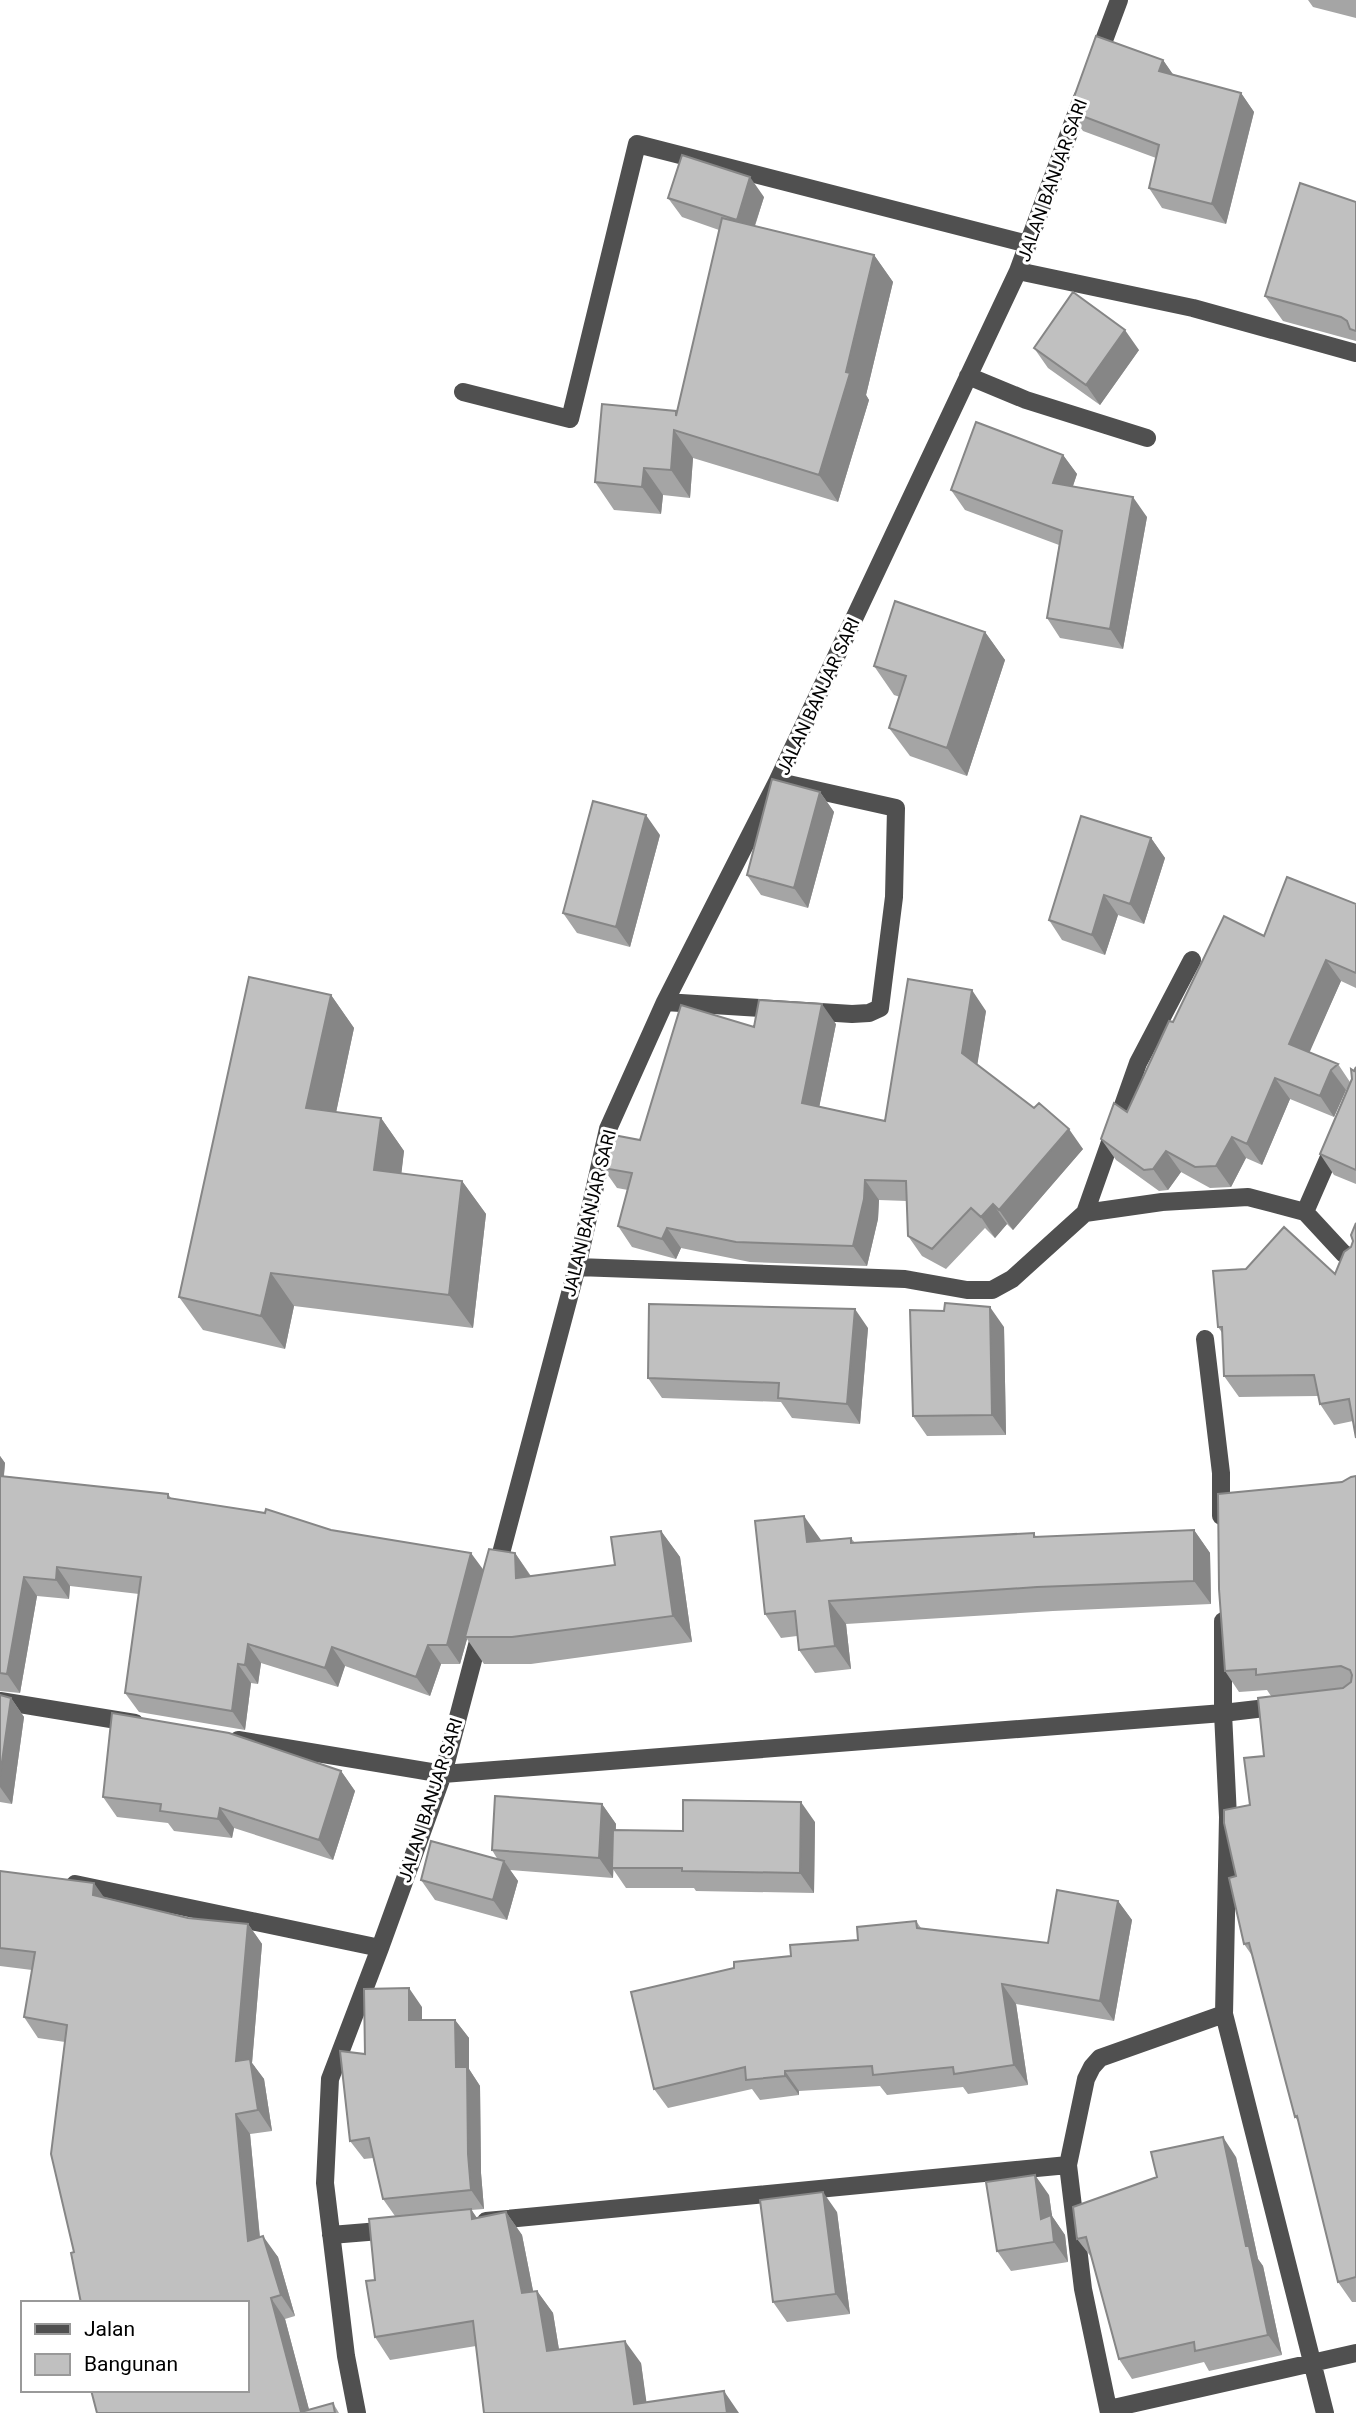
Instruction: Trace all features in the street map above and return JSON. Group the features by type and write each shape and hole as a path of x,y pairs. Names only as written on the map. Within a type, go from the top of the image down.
{"street":[{"name":"JALAN BANJAR SARI","path":"492,1584 577,1267 608,1129 665,1002 777,782 1018,271 1119,0"},
{"path":"463,392 570,419 637,144 1028,244"},
{"path":"1018,271 1193,308 1356,353"},
{"path":"968,376 1026,400 1147,438"},
{"path":"665,1002 852,1014 869,1013 880,1008 894,897 896,808 777,782"},
{"path":"577,1267 905,1279 967,1290 992,1290 1012,1279 1085,1213 1138,1063 1192,960"},
{"path":"1305,1212 1341,1130"},
{"path":"1085,1213 1163,1202 1248,1197 1305,1212 1356,1262"},
{"path":"1205,1339 1227,1504 1222,1536"},
{"path":"1223,1604 1223,1713 1228,1817 1224,2014 1325,2413"},
{"name":"JALAN BANJAR SARI","path":"358,2413 346,2356 324,2183 330,2079 443,1774 485,1611"},
{"path":"0,1701 148,1725"},
{"path":"215,1736 443,1774 1223,1713 1303,1704"},
{"path":"60,1882 380,1948"},
{"path":"1224,2014 1100,2059 1086,2079 1068,2165 1083,2289 1109,2411 1356,2353"},
{"path":"470,2222 1068,2165"},
{"path":"331,2235 414,2227"}],"building":[{"path":"1096,36 1163,60 1159,71 1241,93 1212,204 1149,188 1159,145 1069,111"},
{"path":"682,155 750,177 737,220 668,198"},
{"path":"1300,183 1356,202 1356,331 1350,329 1347,321 1341,317 1265,296"},
{"path":"722,218 874,255 846,372 850,373 819,475 674,430 671,470 644,468 642,487 595,482 602,404 676,411 676,416"},
{"path":"1073,292 1125,330 1086,385 1034,348"},
{"path":"976,422 1063,455 1053,483 1133,497 1110,629 1047,618 1062,531 951,490"},
{"path":"895,601 985,632 947,748 889,728 906,676 874,666"},
{"path":"772,779 820,792 794,888 747,875"},
{"path":"593,801 646,815 616,927 563,913"},
{"path":"1081,816 1151,838 1130,904 1104,895 1092,935 1049,920"},
{"path":"1287,877 1356,904 1356,973 1326,960 1289,1044 1338,1064 1331,1070 1320,1096 1275,1078 1247,1144 1232,1137 1216,1166 1195,1167 1166,1151 1153,1169 1144,1170 1101,1139 1114,1103 1127,1112 1169,1021 1173,1022 1224,916 1264,936"},
{"path":"249,977 331,995 306,1108 381,1118 374,1170 462,1181 449,1295 271,1273 261,1316 179,1297"},
{"path":"908,979 972,990 962,1053 1034,1108 1039,1103 1069,1129 999,1210 993,1204 981,1217 971,1208 932,1249 908,1236 906,1181 865,1180 864,1199 853,1246 736,1242 667,1228 662,1239 618,1226 632,1173 603,1168 608,1134 640,1140 681,1005 754,1027 759,1000 822,1004 802,1103 885,1121"},
{"path":"1356,1067 1356,1170 1320,1154 1352,1079 1351,1069 1354,1071"},
{"path":"1356,1223 1356,1438 1349,1399 1320,1404 1314,1375 1224,1376 1222,1327 1218,1327 1213,1271 1246,1269 1284,1227 1335,1274 1344,1252 1351,1247 1351,1235"},
{"path":"945,1303 990,1307 992,1415 913,1416 910,1310 944,1311"},
{"path":"649,1304 855,1309 847,1404 778,1398 779,1383 648,1378"},
{"path":"0,1476 168,1494 168,1498 265,1513 266,1509 331,1530 471,1553 447,1645 428,1645 416,1677 332,1647 325,1668 248,1644 245,1665 238,1664 232,1711 125,1693 141,1577 57,1567 56,1580 24,1577 7,1674 0,1673"},
{"path":"1356,1476 1356,2277 1338,2282 1297,2116 1295,2117 1249,1943 1244,1944 1229,1878 1236,1876 1224,1823 1224,1810 1250,1805 1244,1758 1264,1756 1258,1698 1343,1688 1351,1682 1352,1675 1350,1670 1341,1666 1256,1675 1256,1669 1225,1671 1219,1589 1218,1494 1342,1482"},
{"path":"804,1516 807,1542 851,1538 851,1543 1034,1533 1034,1537 1194,1530 1194,1581 1037,1587 829,1601 835,1646 799,1650 795,1611 765,1614 755,1521"},
{"path":"661,1531 673,1616 512,1637 465,1637 489,1549 515,1553 516,1578 615,1565 611,1537"},
{"path":"0,1695 11,1698 0,1776"},
{"path":"112,1713 229,1733 341,1771 319,1840 220,1808 218,1819 160,1811 161,1804 103,1797"},
{"path":"495,1796 602,1804 599,1858 492,1850"},
{"path":"683,1800 801,1802 800,1873 612,1868 613,1830 683,1831"},
{"path":"431,1841 504,1861 493,1900 421,1880"},
{"path":"0,1871 94,1883 93,1895 188,1918 248,1924 236,2061 250,2059 258,2110 236,2114 248,2241 263,2236 281,2295 271,2298 301,2412 333,2403 335,2413 97,2413 92,2392 248,2392 248,2301 81,2301 71,2253 74,2252 51,2154 67,2025 24,2017 35,1952 0,1948"},
{"path":"1057,1890 1118,1901 1100,2001 1002,1984 1014,2065 954,2074 953,2067 873,2075 872,2066 785,2071 785,2076 746,2080 745,2067 654,2089 631,1992 734,1968 734,1962 791,1956 790,1945 858,1940 857,1927 916,1921 917,1928 1048,1943"},
{"path":"409,1988 409,2020 455,2020 456,2067 467,2067 471,2190 383,2199 369,2138 350,2141 340,2051 365,2054 364,1989"},
{"path":"1223,2137 1268,2335 1195,2351 1194,2342 1119,2359 1086,2237 1077,2239 1073,2207 1157,2177 1151,2152"},
{"path":"1035,2175 1041,2219 1051,2215 1054,2242 997,2251 986,2182"},
{"path":"823,2192 836,2294 773,2302 760,2200"},
{"path":"471,2209 472,2219 506,2212 522,2293 537,2291 547,2351 625,2341 634,2404 724,2391 727,2413 484,2413 473,2321 375,2337 366,2281 375,2280 369,2219"}]}
